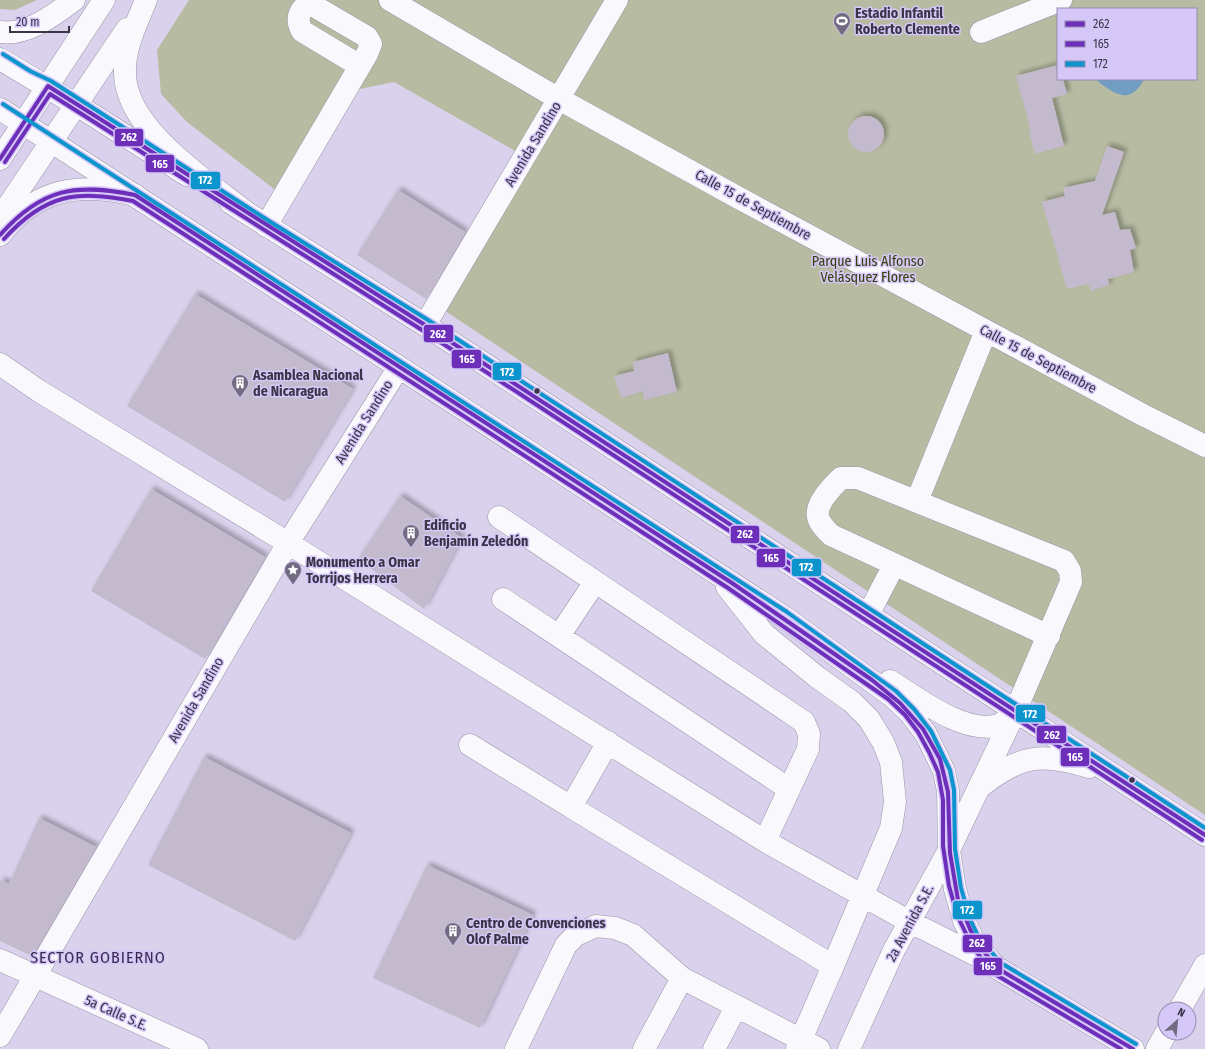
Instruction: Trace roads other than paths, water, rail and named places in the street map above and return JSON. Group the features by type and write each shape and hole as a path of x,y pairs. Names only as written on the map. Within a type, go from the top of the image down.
{"main road":[{"path":"0,32 17,31 41,22 74,0"},
{"path":"0,159 104,0"},
{"path":"0,218 146,0"},
{"path":"146,0 132,34 126,61 125,82 128,98 139,116 161,142 247,213"},
{"name":"Calle 15 de Septiembre","path":"390,0 559,99 986,331 1143,415 1205,446"},
{"name":"Avenida Sandino","path":"430,316 617,0"},
{"path":"981,32 1040,4 1061,0"},
{"path":"0,59 27,76 48,86 266,226 430,316 868,615 1205,835"},
{"path":"266,226 360,66"},
{"path":"0,109 135,195 784,617 954,719 979,726 994,725 1005,721 1015,712"},
{"path":"0,235 25,209 40,199 55,193 77,189 102,189 135,195"},
{"path":"917,501 986,331"},
{"path":"0,364 39,391 288,543 500,677 608,742 765,841 910,922 991,962"},
{"name":"Avenida Sandino","path":"0,1036 288,543 399,367"},
{"name":"2a Avenida S.E.","path":"849,1049 894,950 949,850 979,788 1049,636 1071,582 1070,571 1064,561 858,478 841,478 827,493 818,513 820,521 830,535 894,565"},
{"path":"499,517 804,722 809,734 808,749 765,841"},
{"path":"868,615 894,565 1049,636"},
{"path":"516,1049 566,945 576,935 596,926 616,928 633,935 682,978 806,1046 833,966 864,896 891,828 895,802 891,762 883,742 870,719 852,702 817,677 764,634 715,572"},
{"path":"559,636 595,582"},
{"path":"503,600 789,789"},
{"path":"784,617 892,696 910,713 926,734 944,772 948,791 949,850 955,889 964,922 974,941 997,968 1133,1049"},
{"path":"571,807 608,742"},
{"path":"470,746 833,966"},
{"path":"979,788 994,776 1010,767 1022,761 1036,758 1064,760 1116,777"},
{"name":"5a Calle S.E.","path":"0,960 197,1049"},
{"path":"1184,1001 1205,964"},
{"path":"644,1049 682,978"},
{"path":"714,1049 736,1007"}],"water":[{"path":"1096,80 1143,80 1139,88 1133,93 1127,95 1121,95 1108,89"}],"place":[{"name":"Estadio Infantil Roberto Clemente","path":"842,36"},
{"name":"Asamblea Nacional de Nicaragua","path":"240,398"},
{"name":"Edificio Benjamín Zeledón","path":"411,548"},
{"name":"Monumento a Omar Torrijos Herrera","path":"293,585"},
{"name":"Centro de Convenciones Olof Palme","path":"453,946"}],"district":[{"name":"SECTOR GOBIERNO","path":"98,957"}],"park label":[{"name":"Parque Luis Alfonso Velásquez Flores","path":"868,270"}]}
